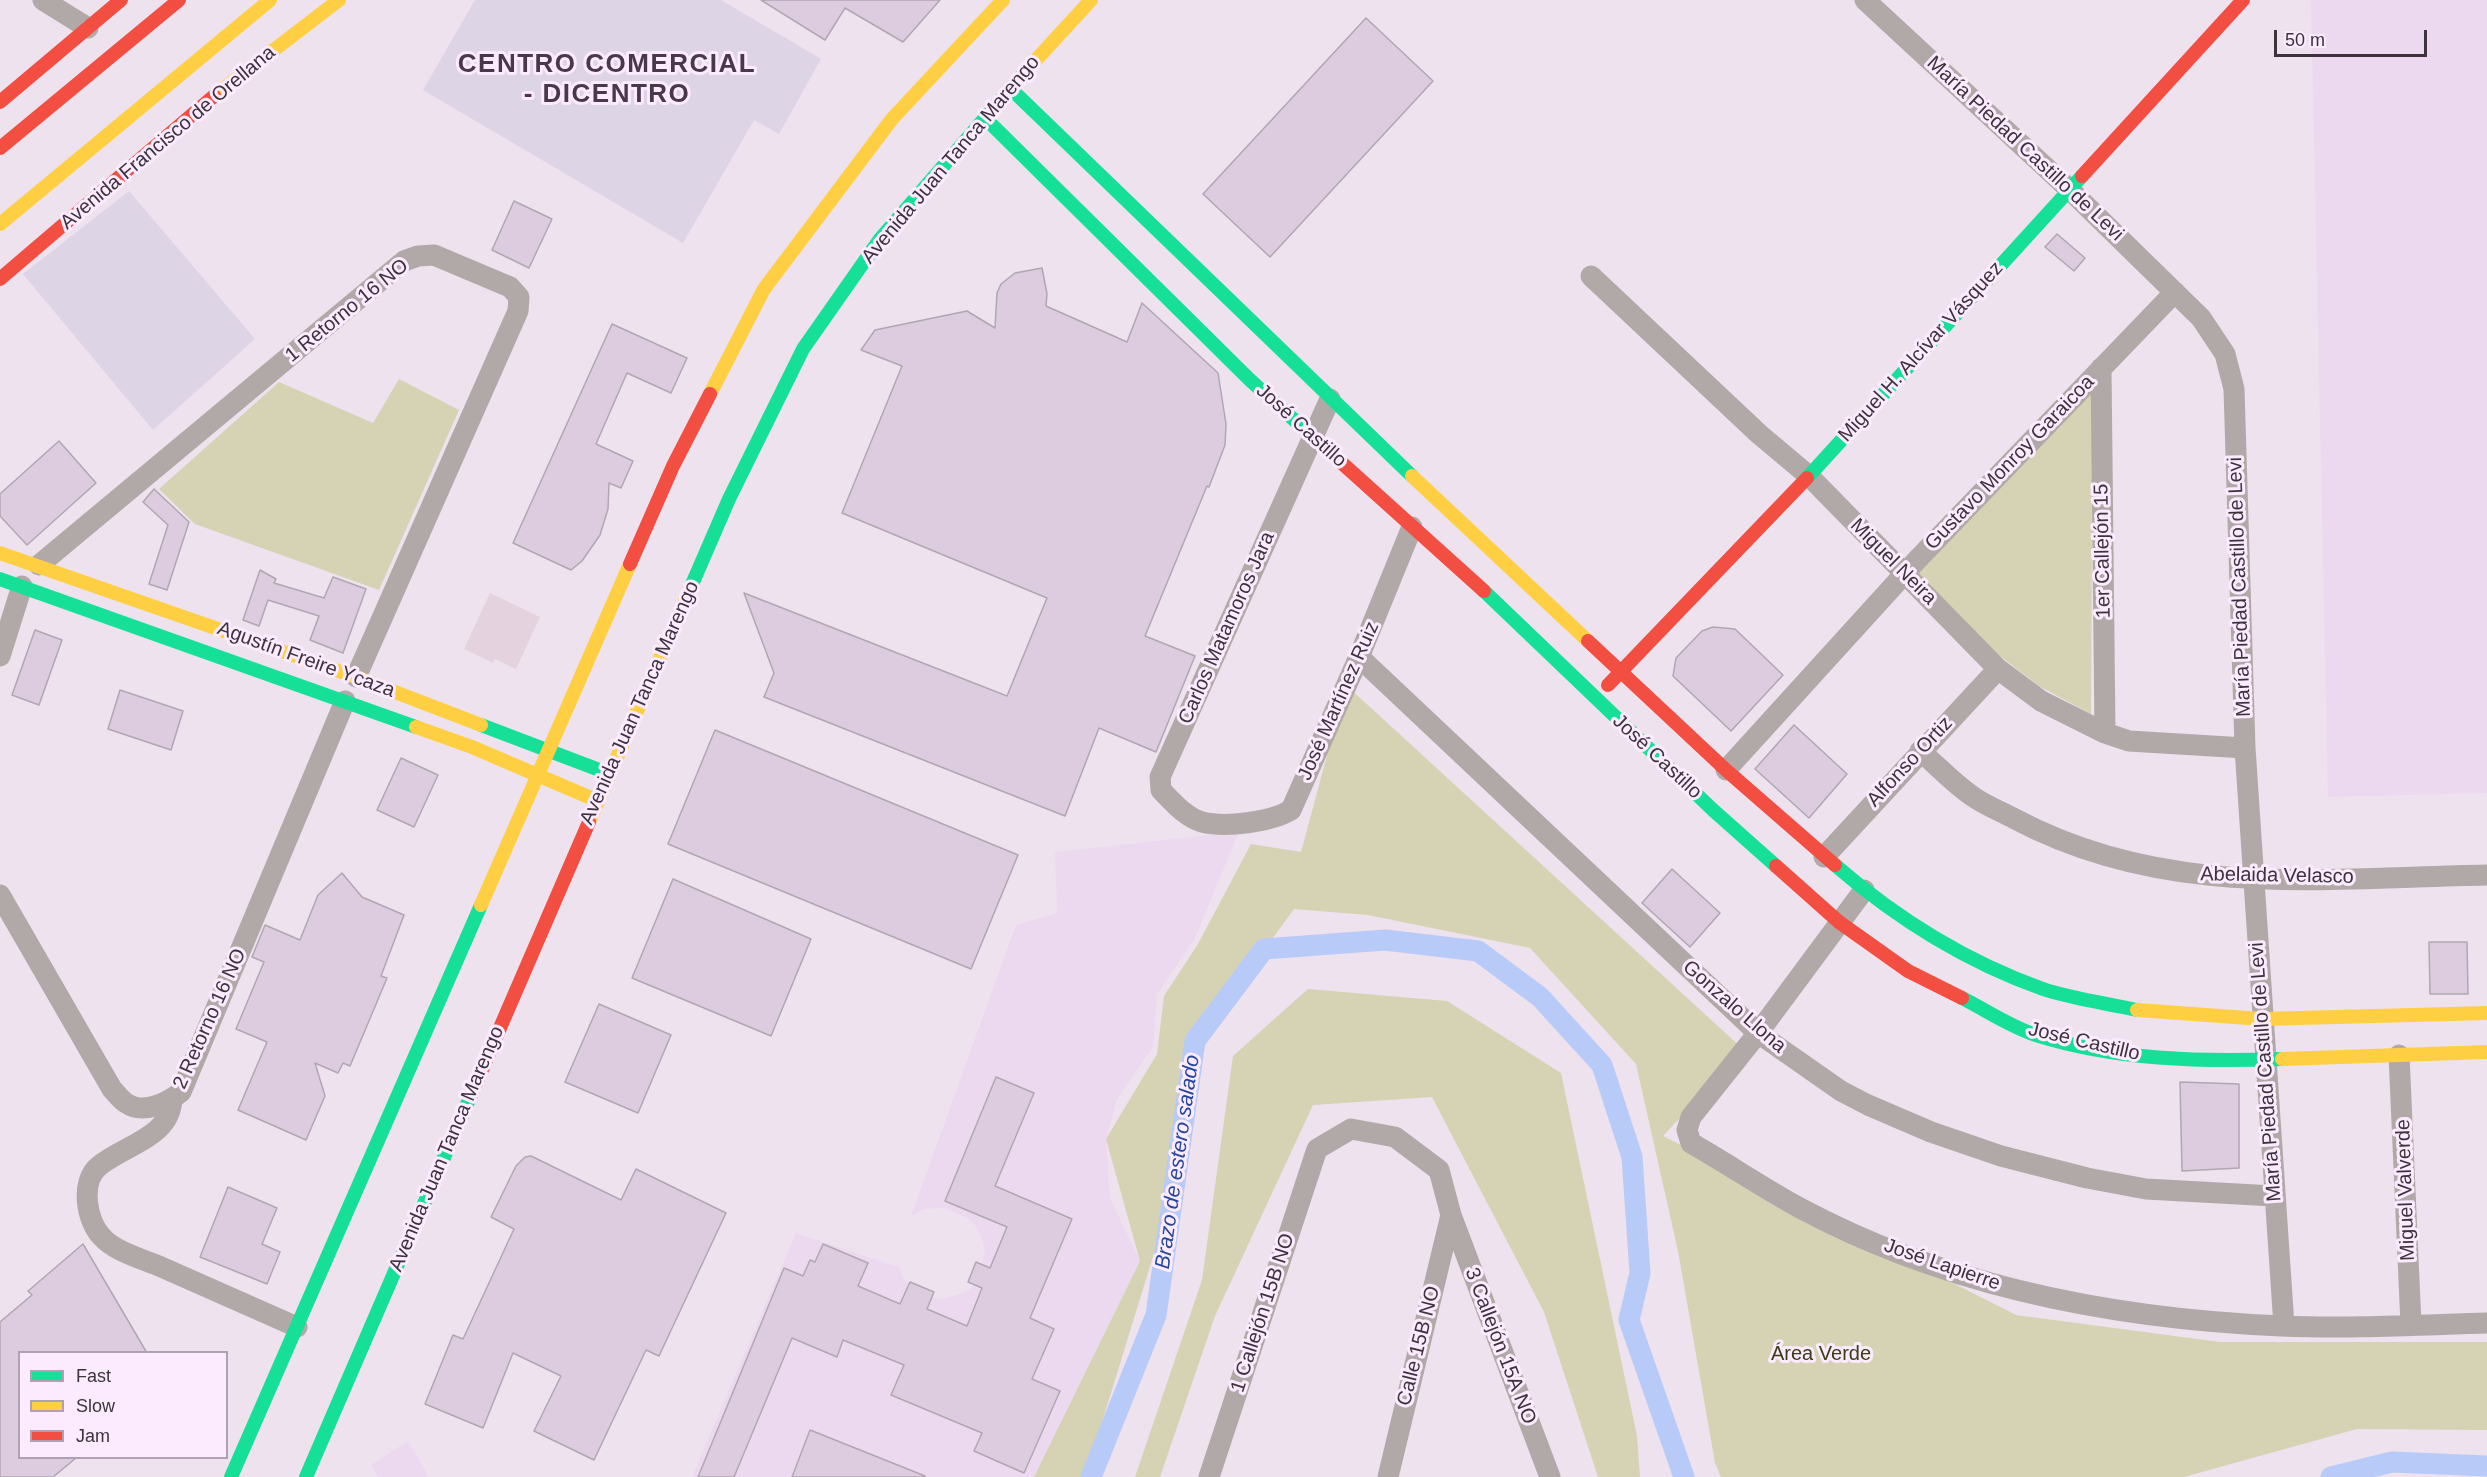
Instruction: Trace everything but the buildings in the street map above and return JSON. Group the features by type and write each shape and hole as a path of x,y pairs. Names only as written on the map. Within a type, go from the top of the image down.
{"main road":[{"path":"0,102 121,0"},
{"path":"0,148 179,0"},
{"name":"Avenida Francisco de Orellana","path":"0,224 202,54 270,0"},
{"name":"Avenida Francisco de Orellana","path":"0,279 222,89 339,0"},
{"path":"231,1477 445,982 539,777 673,466 764,289 892,120 1003,0"},
{"name":"Avenida Juan Tanca Marengo","path":"306,1477 729,499 802,349 880,239 1010,88 1091,0"},
{"name":"Miguel H. Alcívar Vásquez","path":"1595,699 1809,476 2243,0"},
{"name":"José Castillo","path":"1010,88 1330,399 1726,770 1864,890 1957,952 2044,989 2140,1011 2262,1019 2487,1013"},
{"name":"José Castillo","path":"985,118 1250,380 1412,527 1595,699 1839,922 1908,971 2034,1035 2132,1056 2265,1060 2487,1052"},
{"name":"Agustín Freire Ycaza","path":"0,553 356,677 610,774"},
{"name":"Agustín Freire Ycaza","path":"0,579 472,747 598,801"}],"street":[{"path":"43,0 88,28"},
{"name":"María Piedad Castillo de Levi","path":"1865,0 2069,189 2201,318 2221,344 2233,379 2245,748 2284,1326"},
{"name":"1 Retorno 16 NO","path":"39,565 404,261 418,256 434,255 510,287 519,297 518,311 356,677"},
{"name":"Miguel Neira","path":"1591,276 1753,428 1809,476 1998,669 2041,701 2105,733 2129,741 2162,745 2245,748"},
{"name":"Gustavo Monroy Garaicoa","path":"1726,770 1905,573 2175,292"},
{"name":"1er Callejón 15","path":"2101,368 2105,733"},
{"name":"Carlos Matamoros Jara","path":"1224,824 1201,822 1178,808 1161,790 1160,777 1330,399"},
{"name":"José Martínez Ruiz","path":"1224,824 1278,818 1290,810 1359,657 1412,527"},
{"path":"0,656 22,586"},
{"name":"Gonzalo Llona","path":"1359,657 1758,1033 1822,1078 1868,1106 2001,1156 2136,1188 2274,1196"},
{"name":"Alfonso Ortiz","path":"1824,857 1998,669"},
{"name":"2 Retorno 16 NO","path":"0,895 112,1089 126,1104 140,1108 160,1105 172,1099 181,1092 345,701"},
{"name":"Abelaida Velasco","path":"1920,751 1975,798 2071,846 2131,864 2206,877 2253,879 2487,875"},
{"name":"José Lapierre","path":"1864,890 1758,1033 1691,1118 1687,1134 1691,1143 1801,1209 1876,1243 1943,1268 2038,1296 2130,1314 2284,1326 2487,1323"},
{"name":"Miguel Valverde","path":"2399,1055 2411,1325"},
{"path":"172,1099 171,1114 162,1127 97,1167 90,1180 87,1195 90,1216 102,1238 140,1258 297,1327"},
{"name":"3 Callejón 15A NO","path":"1317,1149 1351,1129 1395,1137 1439,1170 1450,1215 1550,1477"},
{"name":"1 Callejón 15B NO","path":"1209,1477 1317,1149"},
{"name":"Calle 15B NO","path":"1388,1477 1450,1215"}],"shaded area":[{"path":"475,0 721,0 821,59 779,134 754,120 683,243 423,90"},
{"path":"2311,0 2487,0 2487,793 2328,797"},
{"path":"129,191 255,339 153,430 23,274"},
{"path":"490,593 540,617 516,669 495,659 493,663 464,649"},
{"path":"1239,832 1194,940 1157,994 1153,1047 1117,1099 1106,1139 1110,1198 1140,1261 1034,1477 692,1477 796,1233 899,1267 903,1278 914,1291 928,1297 941,1299 954,1296 969,1290 978,1279 985,1252 982,1238 975,1225 966,1217 943,1208 924,1209 911,1216 1016,925 1057,913 1055,852"},
{"path":"408,1441 429,1477 378,1477 371,1465"}],"green space":[{"path":"399,379 459,410 379,590 195,524 159,489 279,382 373,423"},
{"path":"2093,379 2091,714 2039,686 1996,653 1910,570"},
{"name":"Área Verde","path":"1346,685 1744,1050 1663,1136 2016,1315 2220,1342 2487,1342 2487,1430 2357,1429 2184,1477 1721,1477 1715,1463 1678,1251 1636,1064 1530,948 1368,915 1294,909 1188,1054 1172,1195 1086,1474 1084,1477 1034,1477 1140,1261 1106,1139 1157,1054 1164,996 1198,944 1251,844 1301,852"},
{"path":"1308,989 1447,1001 1561,1073 1637,1436 1640,1477 1598,1477 1544,1312 1432,1097 1313,1105 1215,1316 1160,1477 1135,1477 1202,1280 1233,1056"}],"waterway":[{"name":"Brazo de estero salado","path":"1091,1477 1156,1315 1195,1041 1264,949 1385,940 1478,951 1540,997 1602,1065 1632,1157 1640,1273 1629,1320 1684,1477"},
{"name":"Brazo de estero salado","path":"2331,1477 2392,1462 2487,1466"}],"traffic: fast":[{"path":"690,589 729,499 803,349 880,239 1024,73"},
{"path":"1010,88 1412,476"},
{"path":"985,118 1250,380 1313,437"},
{"path":"1807,478 2082,176"},
{"path":"0,579 416,727"},
{"path":"1484,591 1713,810 1776,866"},
{"path":"481,725 610,774"},
{"path":"1835,865 1883,903 1933,937 1987,966 2043,989 2137,1010"},
{"path":"231,1477 481,905"},
{"path":"1962,998 2027,1032 2096,1050 2158,1058 2282,1059"},
{"path":"306,1477 471,1095"}],"traffic: slow":[{"path":"0,224 270,0"},
{"path":"214,96 339,0"},
{"path":"710,394 764,289 892,119 1003,0"},
{"path":"1024,73 1091,0"},
{"path":"1412,476 1588,641"},
{"path":"0,553 356,677 481,725"},
{"path":"481,905 630,564"},
{"path":"589,822 690,589"},
{"path":"416,727 472,747 598,801"},
{"path":"2137,1010 2262,1019 2487,1013"},
{"path":"2282,1059 2487,1052"}],"traffic: jam":[{"path":"0,102 121,0"},
{"path":"0,148 179,0"},
{"path":"2082,176 2243,0"},
{"path":"0,279 214,96"},
{"path":"630,564 673,466 710,394"},
{"path":"1313,437 1484,591"},
{"path":"1608,685 1807,478"},
{"path":"1588,641 1726,770 1835,865"},
{"path":"471,1095 589,822"},
{"path":"1776,866 1839,922 1908,971 1962,998"}],"district":[{"name":"CENTRO COMERCIAL - DICENTRO","path":"607,80"}]}
